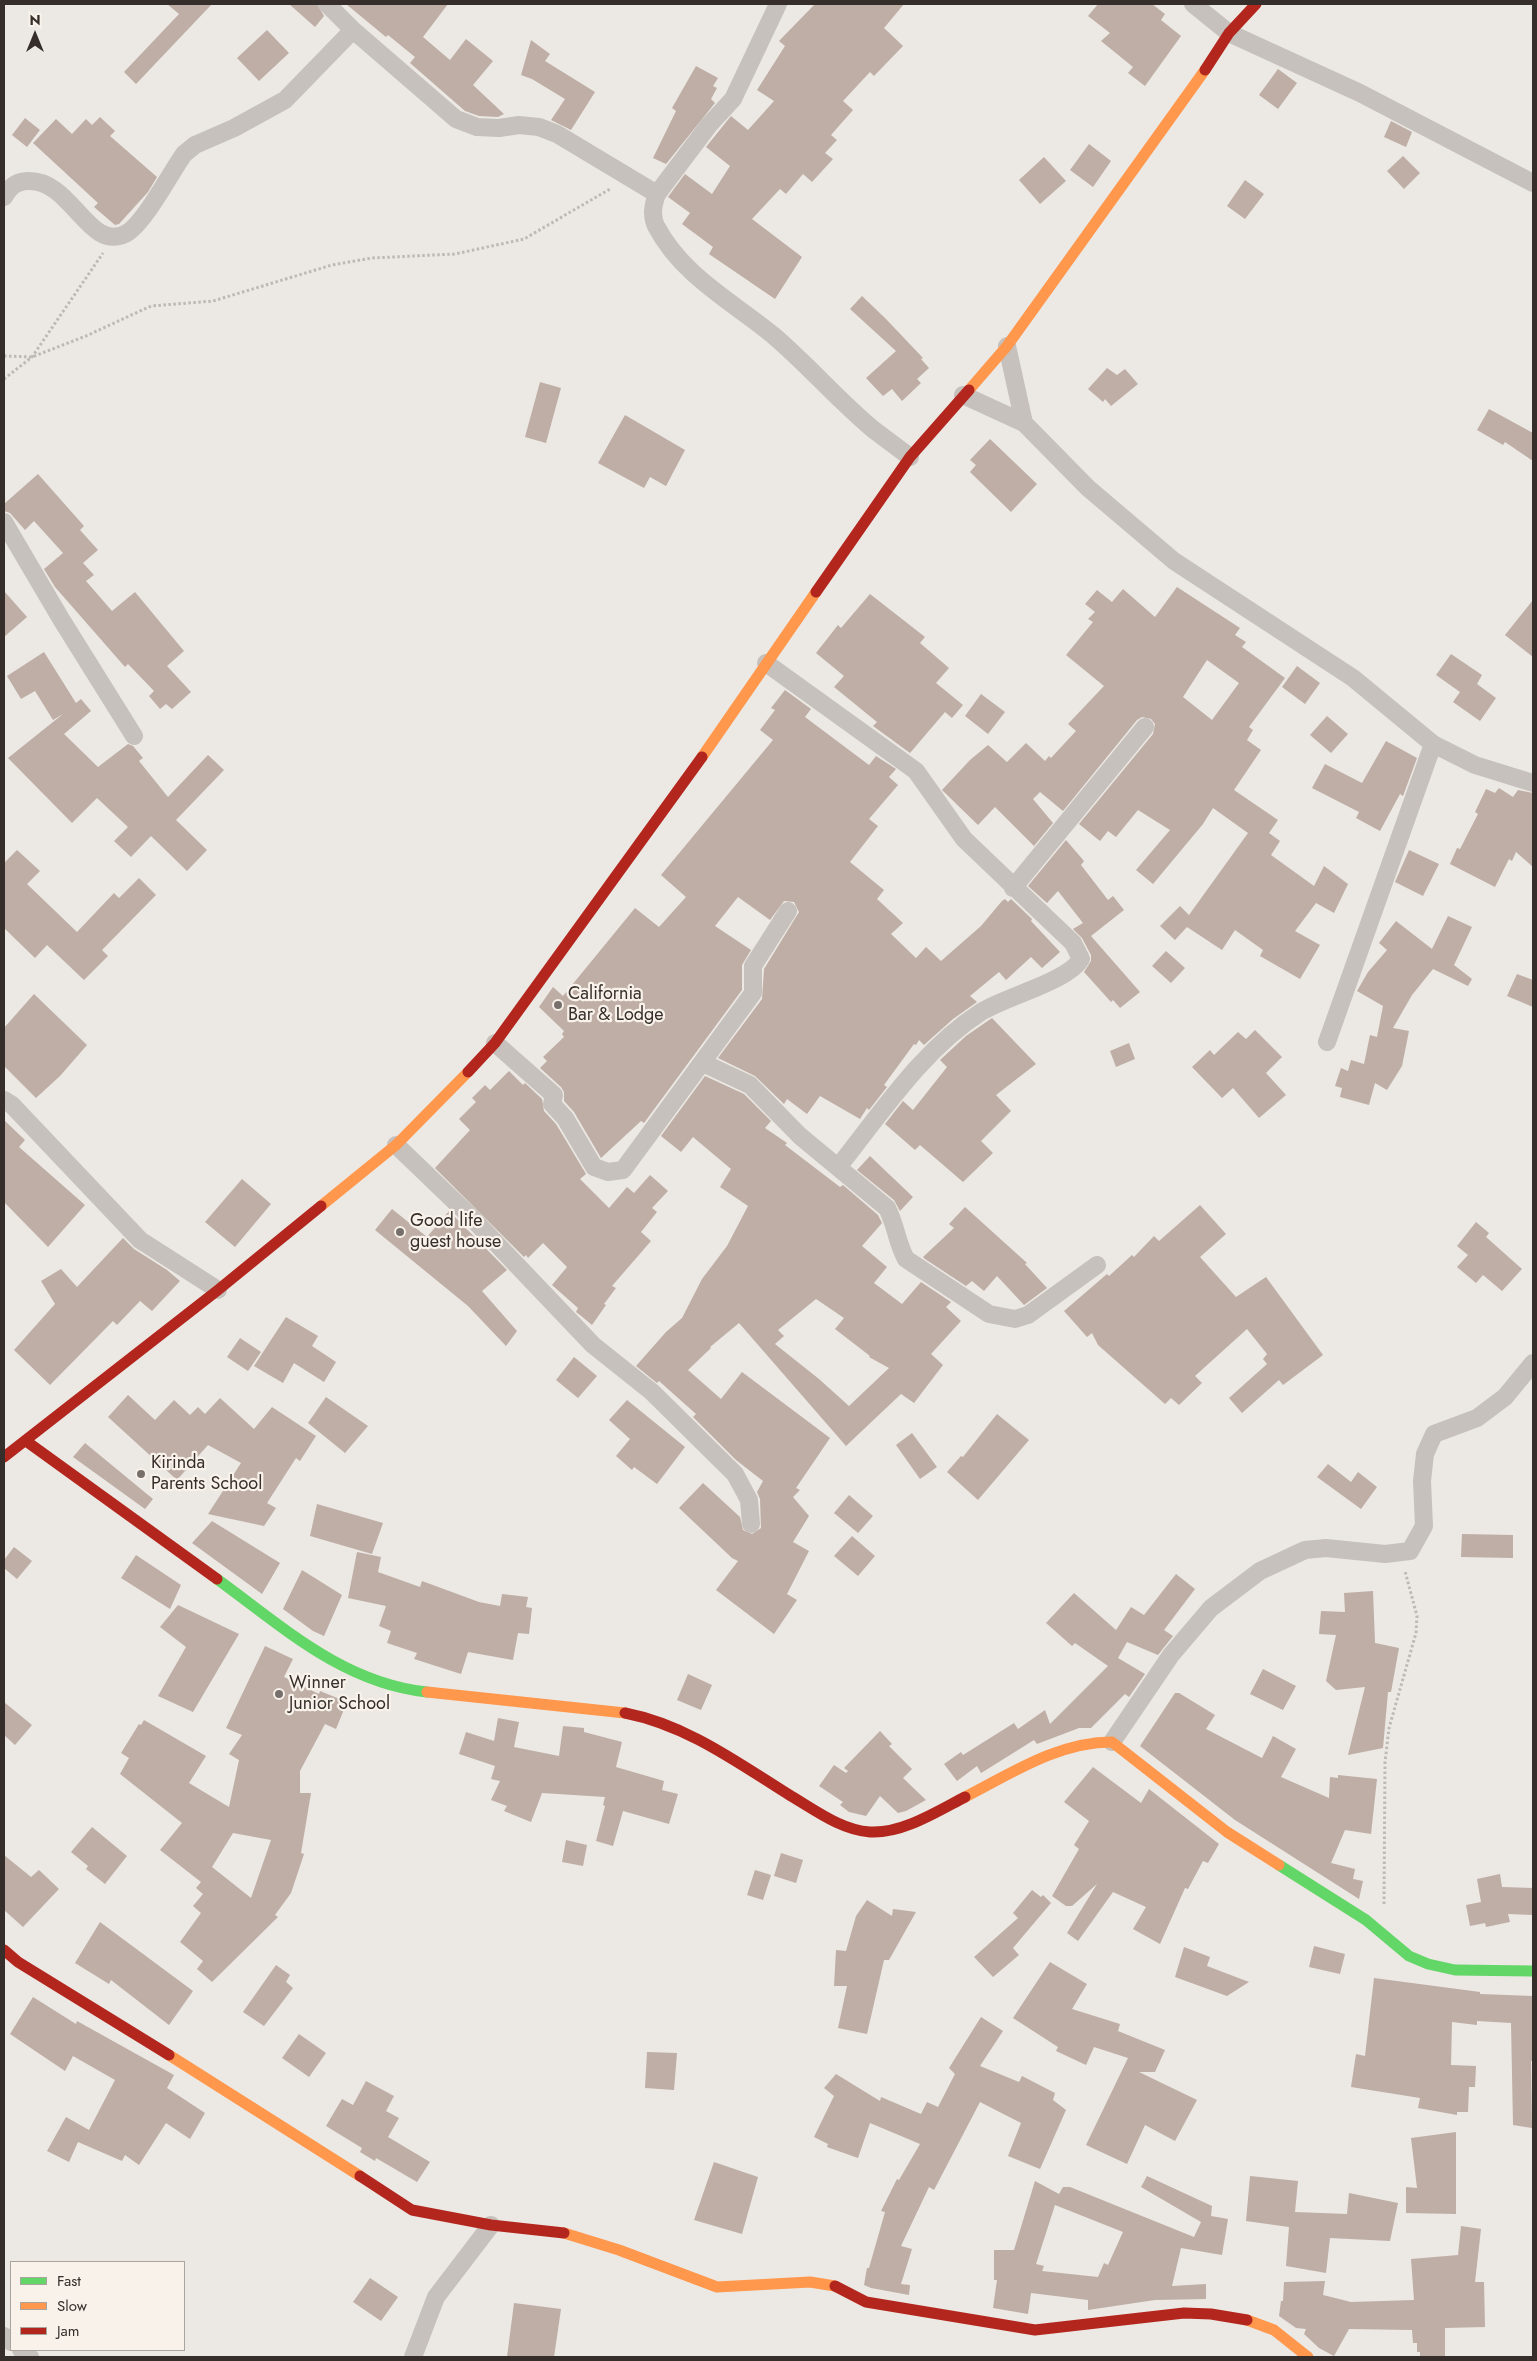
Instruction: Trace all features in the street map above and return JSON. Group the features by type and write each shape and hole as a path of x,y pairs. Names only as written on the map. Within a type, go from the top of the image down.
{"street":[{"path":"327,4 353,30 456,119 477,127 499,128 519,124 539,127 557,134 657,194"},
{"path":"778,4 732,99 657,194 653,204 653,216 656,226 684,265 736,309 774,336 873,429 910,457"},
{"path":"1193,4 1229,33 1360,93 1533,182"},
{"path":"4,1457 218,1290 396,1144 449,1093 496,1043 673,798 910,457 1007,346 1178,110 1229,33 1256,4"},
{"path":"4,197 11,186 22,181 47,183 96,232 114,237 123,235 137,224 184,154 194,145 234,128 285,100 353,30"},
{"path":"1007,346 1024,423"},
{"path":"963,395 1024,423 1088,488 1174,561 1353,678 1433,744 1475,765 1533,783"},
{"path":"4,522 61,619 134,736"},
{"path":"766,663 916,771 964,839 1013,888 1073,943 1081,959 1077,965 1062,975 983,1010 966,1023 921,1064 839,1166"},
{"path":"1013,888 1144,728"},
{"path":"1327,1042 1433,744"},
{"path":"496,1043 554,1095 552,1104 565,1118 594,1167 608,1172 623,1170 633,1160 753,993 753,966 788,911"},
{"path":"703,1063 750,1086 800,1136 839,1166 887,1208 906,1259 989,1314 1015,1319 1028,1315 1097,1265"},
{"path":"4,1100 12,1105 140,1240 218,1290"},
{"path":"396,1144 472,1218 593,1345 652,1392 735,1474 749,1500 751,1524"},
{"path":"1112,1742 1171,1655 1211,1608 1260,1571 1305,1550 1326,1548 1384,1554 1410,1551 1424,1526 1422,1481 1425,1454 1434,1434 1477,1418 1505,1397 1533,1363"},
{"path":"26,1441 327,1659 368,1679 411,1690 615,1711 652,1718 692,1735 836,1823 870,1832 911,1825 1039,1759 1091,1742 1112,1742 1227,1832 1366,1920 1409,1956 1428,1964 1455,1970 1533,1971"},
{"path":"4,1950 18,1962 247,2103 412,2210 491,2225 559,2232 619,2250 716,2287 810,2282 840,2287 866,2302 1035,2330 1050,2330 1155,2315 1218,2313 1263,2324 1285,2338 1308,2357"},
{"path":"413,2357 436,2297 491,2225"}],"path":[{"path":"4,356 32,357 86,336 151,306 213,301 332,265 372,258 455,254 524,239 607,191 626,175"},
{"path":"4,380 32,357 114,237"},
{"path":"1384,1934 1384,1762 1389,1728 1416,1634 1417,1616 1405,1571 1410,1551"}],"building":[{"path":"167,4 212,4 136,84 124,72 179,14"},
{"path":"289,4 317,4 324,16 315,27"},
{"path":"346,4 448,4 423,37 450,60 466,39 493,61 473,85 504,114 498,117 479,116 465,111 410,63 415,57 388,35 386,37"},
{"path":"815,4 904,4 884,28 903,46 874,76 870,72 843,101 853,110 831,135 837,140 825,153 833,159 812,182 803,174 786,194 780,189 752,219 802,257 775,299 709,254 713,247 682,224 690,213 668,197 685,174 712,194 730,166 706,147 731,116 748,130 774,101 757,90 785,46 779,41"},
{"path":"1098,4 1152,4 1165,14 1161,20 1181,36 1145,86 1128,73 1133,67 1101,41 1110,33 1088,16"},
{"path":"267,30 289,53 259,81 237,58"},
{"path":"531,40 550,54 545,61 595,92 571,130 551,120 565,99 532,79 521,75"},
{"path":"696,66 718,78 713,86 717,88 711,99 715,103 666,164 653,158 676,111 672,108"},
{"path":"1278,69 1297,83 1278,109 1259,95"},
{"path":"100,117 115,131 110,136 157,177 148,192 119,224 115,225 94,207 98,203 33,143 56,119 72,134 86,119 92,125"},
{"path":"25,118 40,130 27,147 12,135"},
{"path":"1391,121 1412,132 1406,147 1384,137"},
{"path":"1089,144 1111,161 1093,187 1070,170"},
{"path":"1403,156 1420,173 1404,189 1387,171"},
{"path":"1044,157 1066,181 1040,204 1019,180"},
{"path":"1245,180 1264,194 1245,219 1227,206"},
{"path":"862,296 923,358 921,359 929,368 917,379 921,383 902,401 892,389 883,396 866,378 896,351 850,309"},
{"path":"1107,368 1117,375 1125,369 1138,384 1111,406 1105,399 1103,402 1088,389"},
{"path":"540,382 561,388 546,443 525,437"},
{"path":"1489,409 1533,433 1533,461 1505,442 1503,445 1477,430"},
{"path":"625,415 685,450 666,486 650,477 644,488 598,463"},
{"path":"990,439 1037,484 1011,512 970,472 976,465 970,460"},
{"path":"38,474 84,526 80,530 98,550 83,563 94,575 86,581 112,611 135,592 184,651 167,666 191,692 172,709 166,704 160,709 149,696 154,691 128,664 125,667 55,587 44,569 63,553 34,521 25,530 10,513 4,511 4,504"},
{"path":"1177,587 1240,628 1235,635 1246,642 1242,647 1285,678 1249,727 1253,730 1247,740 1261,750 1234,790 1278,820 1269,833 1280,841 1271,855 1314,886 1324,866 1348,884 1334,913 1316,903 1295,931 1320,945 1300,979 1260,956 1263,950 1235,930 1222,950 1187,927 1175,940 1160,926 1180,906 1189,915 1248,833 1213,808 1203,824 1153,884 1136,870 1170,830 1138,810 1116,837 1108,831 1100,841 1079,824 1153,734 1155,724 1151,719 1142,717 1137,720 1063,811 1040,792 1033,799 1053,823 1034,846 995,807 978,825 942,790 970,760 988,745 1007,762 1026,743 1045,761 1049,756 1051,758 1076,731 1068,724 1104,686 1066,655 1093,622 1088,619 1095,612 1085,604 1097,590 1112,602 1123,589 1155,617","holes":["1207,660 1239,683 1212,720 1183,697"]},
{"path":"4,591 27,617 4,637"},
{"path":"870,594 925,637 920,643 949,668 936,683 963,705 952,718 945,712 910,753 873,726 877,722 834,687 844,676 816,653 838,625 841,628"},
{"path":"1533,600 1533,657 1505,635"},
{"path":"44,652 76,703 81,699 91,711 64,734 98,767 128,744 133,746 143,758 139,761 168,797 208,755 224,770 176,820 207,850 187,871 151,836 131,857 114,841 128,827 97,798 72,823 8,758 63,714 53,720 35,691 21,699 7,676"},
{"path":"1451,654 1482,675 1477,684 1496,698 1480,721 1453,702 1460,692 1436,675"},
{"path":"1297,666 1320,683 1305,704 1282,687"},
{"path":"785,690 811,709 805,717 869,765 876,756 896,769 889,777 898,785 869,819 878,826 850,862 884,890 877,899 903,923 891,934 916,958 926,947 941,961 981,926 1005,899 1008,902 1011,899 1032,919 1031,921 1060,952 1042,968 1031,957 1006,980 999,972 970,996 977,1002 953,1019 924,1045 919,1040 916,1045 914,1044 884,1085 887,1087 869,1110 867,1108 860,1119 820,1096 807,1114 787,1099 784,1104 755,1076 718,1058 762,999 764,969 799,912 794,902 784,901 770,920 738,897 715,926 751,950 742,965 742,990 644,1123 641,1121 601,1158 574,1112 564,1101 564,1092 561,1087 540,1068 547,1061 543,1057 564,1037 562,1034 564,1031 539,1007 553,987 563,996 635,908 659,927 686,897 661,875 773,740 760,730 775,710 771,708"},
{"path":"981,694 1005,712 988,734 965,716"},
{"path":"1327,716 1348,734 1331,753 1310,735"},
{"path":"1386,741 1417,758 1403,796 1400,794 1380,831 1356,818 1359,812 1312,788 1325,764 1362,783"},
{"path":"1499,788 1513,797 1518,790 1533,793 1533,867 1516,852 1512,861 1509,859 1495,887 1450,864 1457,848 1460,849 1478,814 1475,812 1486,789 1495,793"},
{"path":"1066,840 1084,861 1081,865 1108,900 1113,896 1124,910 1091,936 1140,992 1120,1008 1113,1000 1111,1002 1084,972 1091,961 1091,955 1082,938 1073,929 1083,923 1058,891 1047,903 1028,886"},
{"path":"17,850 40,871 27,884 77,932 114,893 119,898 139,878 156,895 102,950 108,956 84,980 47,945 35,958 4,928 4,863"},
{"path":"1409,850 1439,864 1423,896 1395,882"},
{"path":"1448,916 1472,927 1454,965 1472,979 1468,986 1433,969 1412,995 1393,1028 1409,1031 1402,1066 1387,1090 1375,1083 1369,1105 1340,1097 1342,1088 1335,1086 1341,1068 1348,1071 1351,1060 1364,1064 1370,1035 1377,1037 1383,1006 1357,991 1368,972 1387,950 1379,943 1396,921 1432,949"},
{"path":"1166,951 1185,968 1171,983 1152,966"},
{"path":"1517,974 1533,980 1533,1007 1507,996"},
{"path":"34,994 87,1045 60,1076 36,1098 4,1066 4,1028"},
{"path":"992,1018 1036,1064 996,1095 1011,1111 981,1141 993,1153 963,1182 920,1145 915,1150 885,1124 903,1101 913,1110 947,1067 940,1060 966,1036"},
{"path":"1255,1030 1282,1057 1266,1073 1286,1095 1259,1118 1233,1088 1222,1098 1192,1067 1210,1050 1214,1055 1238,1032 1246,1039"},
{"path":"1129,1043 1135,1059 1116,1067 1110,1051"},
{"path":"509,1071 523,1085 525,1083 542,1099 544,1111 556,1124 586,1174 580,1179 609,1208 627,1187 634,1193 650,1175 668,1191 652,1208 657,1212 641,1232 651,1241 612,1286 616,1288 592,1325 576,1312 578,1308 552,1285 567,1267 543,1243 528,1258 526,1255 524,1257 435,1168 470,1130 459,1119 476,1102 472,1098 485,1085 490,1090"},
{"path":"705,1076 744,1094 771,1121 765,1128 787,1143 785,1145 840,1187 843,1185 878,1215 882,1223 862,1246 887,1267 874,1283 902,1304 921,1282 951,1302 946,1307 961,1321 931,1354 943,1365 914,1403 901,1394 846,1446 739,1323 710,1347 688,1370 721,1399 742,1372 830,1438 796,1488 800,1490 793,1497 809,1516 793,1542 809,1551 787,1594 797,1600 774,1634 716,1590 738,1561 732,1558 679,1508 703,1483 740,1517 743,1530 752,1534 761,1528 760,1499 757,1492 763,1481 736,1460 693,1417 696,1414 659,1381 657,1383 636,1366 666,1332 682,1318 702,1279 727,1246 748,1206 720,1187 731,1169 693,1137 681,1152 661,1136","holes":["816,1299 844,1318 835,1329 869,1357 889,1368 849,1406 775,1344 784,1336 778,1330"]},
{"path":"4,1120 25,1140 19,1147 85,1205 48,1247 4,1202"},
{"path":"870,1156 913,1197 900,1211 894,1200 857,1170"},
{"path":"242,1179 271,1204 235,1247 205,1222"},
{"path":"1200,1205 1226,1234 1200,1257 1236,1297 1266,1277 1323,1355 1283,1385 1279,1380 1242,1413 1229,1398 1267,1364 1263,1359 1267,1354 1247,1329 1195,1376 1202,1383 1179,1405 1171,1398 1165,1404 1098,1345 1092,1333 1087,1337 1064,1311 1107,1274 1109,1276 1132,1255 1134,1257 1154,1236 1159,1241"},
{"path":"965,1207 1027,1263 1025,1264 1047,1288 1024,1305 997,1276 984,1291 972,1281 966,1286 925,1259 923,1257 954,1228 949,1224"},
{"path":"392,1209 427,1237 449,1211 507,1270 482,1291 517,1331 506,1346 468,1306 375,1230"},
{"path":"1476,1222 1489,1233 1486,1237 1522,1269 1502,1291 1483,1275 1476,1283 1457,1267 1468,1255 1457,1246"},
{"path":"123,1238 134,1249 167,1270 180,1281 152,1311 140,1301 117,1325 113,1321 50,1385 14,1350 55,1304 41,1281 61,1269 77,1287"},
{"path":"286,1317 318,1336 312,1346 336,1362 324,1382 294,1363 283,1383 254,1366"},
{"path":"240,1338 261,1352 248,1371 227,1357"},
{"path":"574,1357 597,1376 578,1398 556,1380"},
{"path":"128,1395 155,1420 174,1400 190,1415 198,1407 205,1414 220,1398 254,1429 272,1407 316,1436 300,1461 296,1458 267,1503 276,1508 264,1526 208,1514 241,1463 208,1445 177,1480 108,1417"},
{"path":"326,1397 368,1426 345,1453 308,1423"},
{"path":"627,1400 685,1447 657,1484 634,1467 632,1470 616,1456 630,1439 609,1420"},
{"path":"997,1414 1029,1440 978,1500 947,1472 961,1456 963,1457"},
{"path":"912,1433 937,1467 920,1479 896,1445"},
{"path":"85,1443 153,1499 145,1509 73,1457"},
{"path":"1328,1464 1351,1482 1358,1472 1377,1487 1361,1509 1317,1477"},
{"path":"849,1495 873,1516 858,1533 834,1513"},
{"path":"317,1504 383,1523 372,1554 310,1536"},
{"path":"212,1521 280,1563 262,1594 192,1543"},
{"path":"1462,1534 1513,1535 1513,1558 1461,1557"},
{"path":"852,1536 875,1556 858,1576 834,1556"},
{"path":"14,1547 32,1561 17,1579 4,1568 4,1560"},
{"path":"357,1552 381,1557 378,1572 420,1587 422,1581 479,1602 500,1606 502,1594 528,1597 526,1607 532,1608 529,1634 518,1633 513,1660 468,1652 461,1674 414,1659 417,1653 387,1643 391,1631 379,1626 386,1606 348,1598"},
{"path":"136,1555 181,1585 170,1609 121,1578"},
{"path":"302,1570 342,1595 324,1636 313,1631 283,1609"},
{"path":"1176,1574 1195,1589 1164,1630 1173,1636 1158,1655 1127,1642 1118,1658 1145,1674 1129,1697 1125,1694 1091,1728 1079,1728 1037,1744 1034,1740 981,1773 977,1766 957,1781 944,1764 961,1752 963,1755 1014,1723 1018,1729 1045,1710 1050,1724 1108,1666 1075,1643 1072,1646 1046,1623 1074,1593 1116,1630 1131,1607 1144,1615"},
{"path":"1373,1591 1375,1643 1399,1648 1391,1692 1388,1692 1383,1748 1348,1755 1365,1687 1336,1690 1326,1681 1336,1635 1319,1634 1321,1611 1345,1612 1344,1593"},
{"path":"178,1605 239,1634 193,1712 158,1696 186,1647 160,1627"},
{"path":"265,1646 293,1659 284,1677 319,1694 320,1691 347,1702 336,1729 325,1724 300,1771 300,1793 311,1793 301,1853 304,1854 291,1893 275,1915 278,1917 212,1982 197,1969 203,1961 180,1942 201,1913 193,1906 203,1894 196,1888 201,1882 160,1850 182,1823 120,1774 129,1758 121,1753 139,1724 141,1725 144,1720 206,1756 189,1783 229,1807 239,1760 229,1754 242,1735 226,1728","holes":["233,1833 271,1840 251,1898 212,1867"]},
{"path":"1263,1669 1296,1686 1283,1710 1250,1694"},
{"path":"688,1674 712,1685 701,1710 677,1700"},
{"path":"1175,1693 1179,1693 1215,1715 1206,1729 1262,1758 1273,1736 1296,1749 1281,1777 1329,1798 1330,1777 1338,1778 1338,1775 1377,1779 1371,1834 1345,1830 1331,1863 1355,1869 1353,1879 1363,1881 1359,1899 1235,1820 1140,1746"},
{"path":"4,1702 32,1725 15,1745 4,1735"},
{"path":"498,1718 519,1722 514,1747 559,1756 563,1726 584,1728 584,1732 622,1742 616,1767 664,1781 662,1790 678,1794 669,1824 623,1811 613,1846 596,1841 605,1806 603,1805 605,1797 542,1793 531,1822 504,1811 507,1806 491,1800 500,1781 491,1779 495,1766 459,1754 466,1732 494,1741"},
{"path":"880,1731 892,1744 889,1746 912,1769 903,1778 926,1800 906,1811 898,1813 880,1796 866,1816 849,1812 840,1805 843,1802 819,1786 834,1765 846,1773 848,1771 844,1768"},
{"path":"1093,1767 1141,1803 1149,1789 1219,1844 1208,1863 1203,1861 1188,1889 1185,1888 1160,1944 1133,1929 1146,1907 1113,1892 1078,1941 1067,1933 1097,1884 1072,1906 1066,1906 1052,1896 1079,1849 1074,1845 1089,1821 1064,1802"},
{"path":"92,1827 127,1856 105,1884 86,1869 88,1866 71,1852"},
{"path":"566,1840 587,1845 583,1866 562,1862"},
{"path":"781,1853 803,1860 796,1883 774,1876"},
{"path":"4,1855 31,1877 39,1870 59,1889 23,1927 4,1910"},
{"path":"755,1870 771,1875 763,1900 747,1895"},
{"path":"1500,1874 1502,1887 1533,1888 1533,1915 1508,1914 1510,1922 1486,1927 1485,1923 1470,1926 1466,1905 1481,1902 1477,1879"},
{"path":"1032,1890 1041,1897 1043,1895 1051,1903 1013,1948 1019,1955 993,1977 974,1957 1018,1918 1013,1913"},
{"path":"867,1900 892,1916 893,1909 916,1912 889,1960 884,1960 867,2034 838,2028 847,1986 834,1986 836,1950 846,1951 856,1916"},
{"path":"100,1922 193,1991 169,2025 111,1980 109,1984 75,1963"},
{"path":"1314,1946 1345,1954 1340,1974 1309,1967"},
{"path":"1184,1947 1210,1957 1207,1966 1249,1982 1227,1996 1175,1977"},
{"path":"1050,1962 1087,1984 1072,2009 1120,2024 1118,2031 1165,2050 1155,2072 1139,2072 1197,2100 1175,2141 1145,2125 1127,2164 1086,2145 1128,2058 1094,2047 1086,2065 1056,2051 1058,2047 1013,2018"},
{"path":"276,1965 290,1975 286,1982 293,1988 264,2026 243,2012"},
{"path":"1374,1978 1480,1992 1480,1994 1533,1996 1533,2061 1531,2061 1532,2128 1513,2125 1511,2023 1477,2021 1477,2025 1452,2022 1451,2065 1476,2066 1475,2087 1469,2087 1468,2112 1457,2112 1457,2115 1418,2108 1420,2098 1351,2087 1356,2054 1365,2056"},
{"path":"33,1997 76,2024 77,2021 174,2075 167,2088 205,2113 190,2139 166,2123 139,2165 125,2155 122,2161 78,2142 69,2162 47,2151 66,2117 89,2130 115,2080 73,2056 65,2071 10,2034"},
{"path":"981,2017 1003,2031 980,2066 1019,2082 1022,2076 1055,2093 1053,2100 1066,2110 1040,2169 1008,2156 1021,2123 980,2102 934,2190 929,2187 901,2246 912,2249 901,2284 910,2285 909,2295 871,2288 864,2285 867,2268 869,2268 885,2212 881,2211 897,2179 899,2180 920,2144 870,2123 858,2158 827,2147 828,2144 814,2137 834,2096 824,2088 836,2074 880,2101 881,2097 921,2114 927,2102 938,2107 955,2074 949,2068"},
{"path":"299,2034 326,2053 309,2077 282,2058"},
{"path":"647,2052 677,2053 674,2090 645,2088"},
{"path":"366,2081 394,2096 386,2111 399,2118 388,2137 430,2162 417,2182 376,2158 375,2161 360,2152 362,2148 326,2126 342,2099 353,2105"},
{"path":"1456,2132 1456,2214 1406,2213 1406,2187 1417,2188 1411,2138"},
{"path":"714,2162 758,2177 742,2234 694,2220"},
{"path":"1147,2176 1212,2206 1211,2216 1228,2219 1222,2255 1181,2248 1172,2286 1206,2284 1206,2299 1155,2300 1088,2310 1088,2300 1031,2293 1028,2314 993,2308 997,2280 994,2280 994,2250 1014,2250 1035,2181 1059,2194 1063,2187 1070,2187 1194,2237 1201,2222 1141,2187","holes":["1055,2205 1123,2232 1108,2265 1104,2263 1098,2277 1042,2271 1044,2266 1036,2264"]},
{"path":"1250,2176 1298,2181 1295,2212 1347,2214 1349,2193 1398,2203 1390,2241 1330,2238 1326,2273 1286,2266 1289,2227 1246,2221"},
{"path":"1461,2226 1481,2229 1475,2282 1484,2282 1485,2327 1445,2328 1445,2357 1420,2357 1420,2352 1417,2352 1417,2343 1413,2343 1412,2330 1349,2329 1334,2356 1319,2348 1304,2334 1306,2329 1296,2328 1279,2316 1281,2301 1283,2301 1284,2282 1325,2281 1323,2295 1351,2302 1414,2300 1411,2259 1458,2255"},
{"path":"370,2278 398,2297 381,2321 353,2302"},
{"path":"514,2303 561,2309 554,2357 507,2357"}],"traffic: fast":[{"path":"217,1579 290,1633 341,1665 397,1687 427,1692"},
{"path":"1279,1865 1366,1920 1409,1956 1428,1964 1455,1970 1533,1971"}],"traffic: slow":[{"path":"969,390 1007,346 1205,70"},
{"path":"702,757 816,592"},
{"path":"321,1206 396,1145 468,1072"},
{"path":"427,1692 625,1713"},
{"path":"965,1797 1036,1760 1054,1753 1092,1743 1112,1742 1227,1832 1279,1865"},
{"path":"169,2055 360,2176"},
{"path":"564,2233 619,2250 717,2287 810,2282 835,2286"},
{"path":"1247,2320 1274,2330 1308,2357"}],"traffic: jam":[{"path":"1205,70 1229,33 1256,4"},
{"path":"816,592 910,457 969,390"},
{"path":"468,1072 495,1043 702,757"},
{"path":"4,1457 218,1290 321,1206"},
{"path":"26,1441 217,1579"},
{"path":"625,1713 670,1726 691,1736 732,1758 791,1796 849,1828 870,1832 895,1829 932,1815 965,1797"},
{"path":"4,1950 18,1962 169,2055"},
{"path":"360,2176 412,2210 491,2225 564,2233"},
{"path":"835,2286 866,2302 1035,2330 1184,2313 1211,2314 1247,2320"}],"place":[{"name":"California Bar & Lodge","path":"558,1005"},
{"name":"Good life guest house","path":"400,1232"},
{"name":"Kirinda Parents School","path":"141,1474"},
{"name":"Winner Junior School","path":"279,1694"}]}
